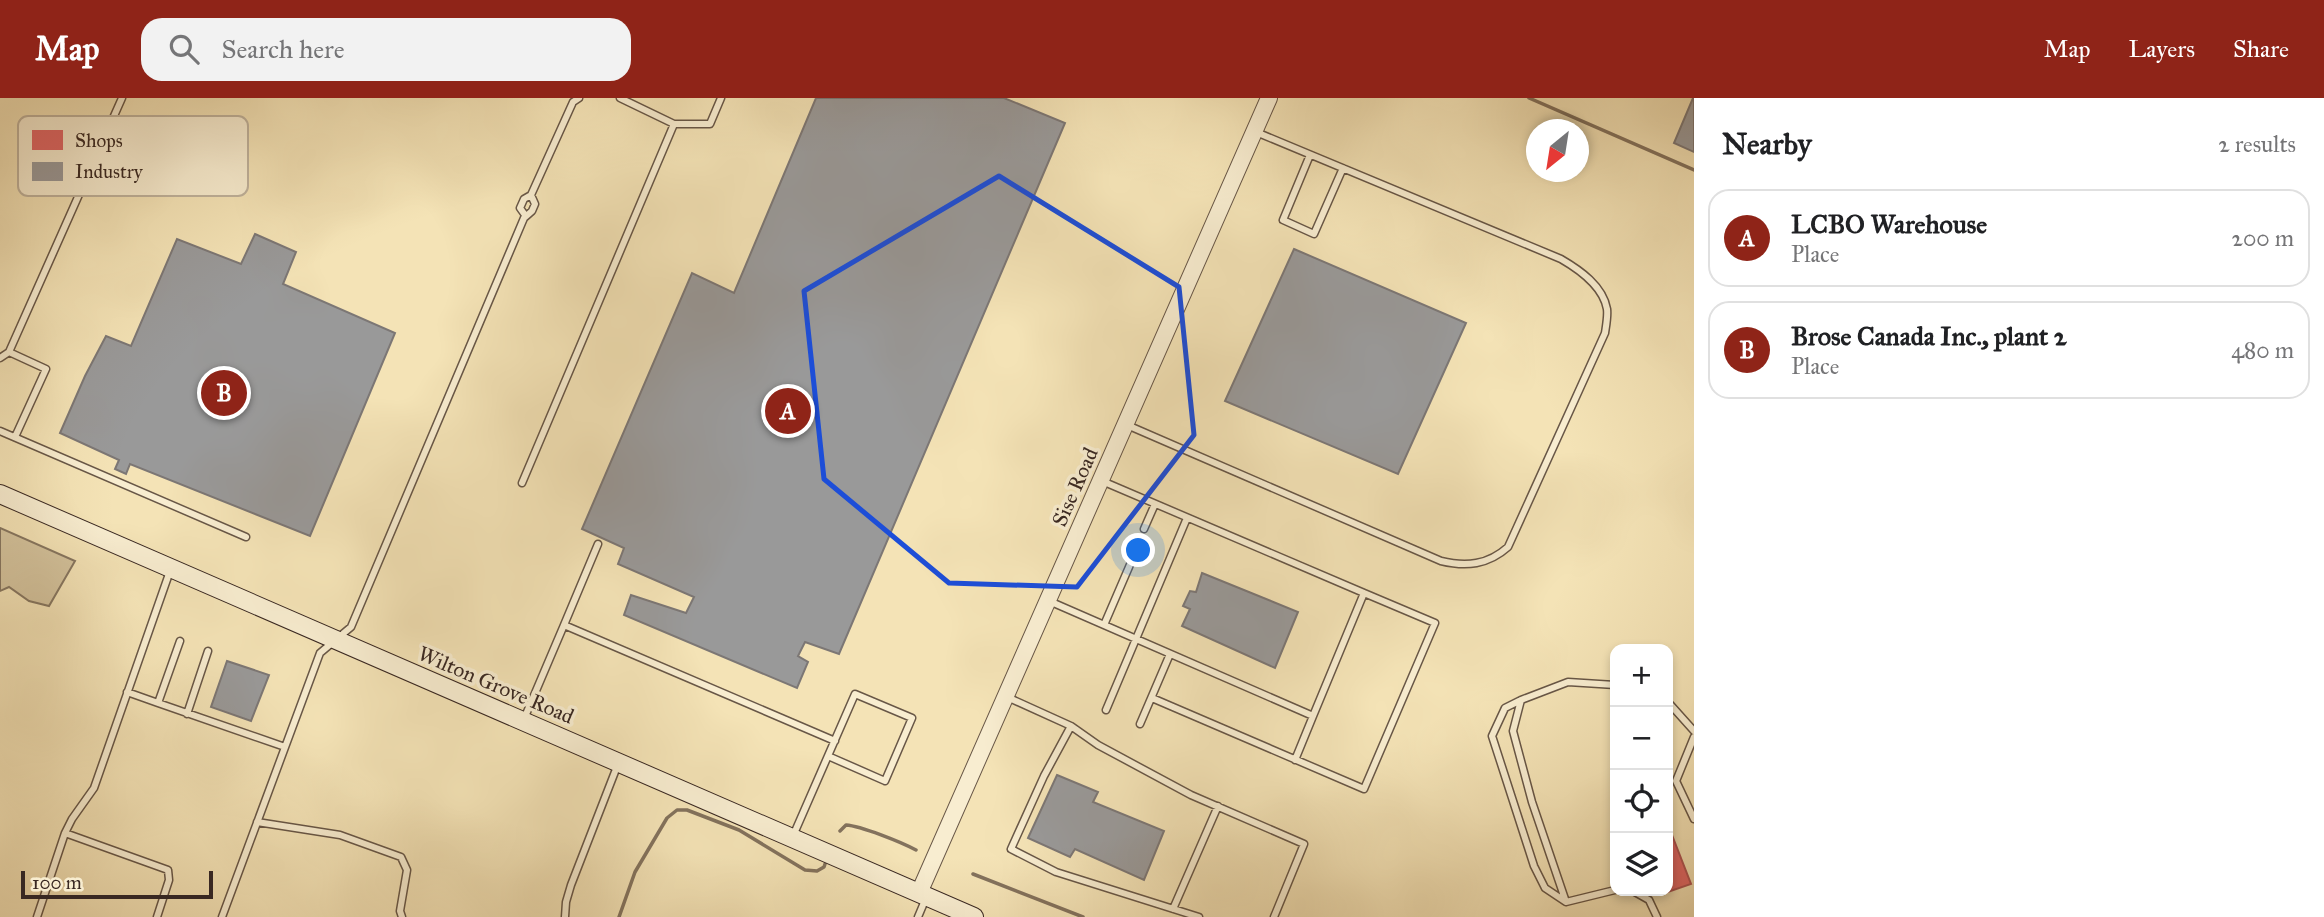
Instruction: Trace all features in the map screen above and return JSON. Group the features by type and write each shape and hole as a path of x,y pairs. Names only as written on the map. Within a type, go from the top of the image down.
{"main road":[{"name":"Wilton Grove Road","path":"0,494 974,917"}],"street":[{"name":"Sise Road","path":"923,895 1005,696 1269,98"}],"lane":[{"path":"114,116 122,98"},
{"path":"222,917 320,653 351,627 525,215 520,208 524,199 531,195 573,102 579,98"},
{"path":"620,98 674,124 710,124 721,98"},
{"path":"522,483 674,124"},
{"path":"1125,424 1441,561 1458,565 1480,563 1498,556 1508,547 1605,333 1606,309 1596,286 1579,270 1561,259 1255,131"},
{"path":"1310,155 1283,220 1314,234 1343,168"},
{"path":"0,358 9,352 78,196"},
{"path":"9,352 46,369 15,437"},
{"path":"0,431 246,537"},
{"path":"1101,480 1435,623 1364,789 1152,698"},
{"path":"1144,529 1155,504"},
{"path":"1106,710 1187,519"},
{"path":"523,721 598,544"},
{"path":"1104,625 1132,560"},
{"path":"37,917 65,833 94,788 170,568"},
{"path":"1295,760 1364,593"},
{"path":"1047,601 1313,716"},
{"path":"564,625 835,741"},
{"path":"158,703 180,641"},
{"path":"187,714 208,651"},
{"path":"1140,724 1170,654"},
{"path":"1610,685 1567,682 1521,700 1505,708 1492,736 1534,866 1545,888 1566,902 1610,891"},
{"path":"127,692 285,747"},
{"path":"793,838 828,756 855,694 912,718 885,781 828,756"},
{"path":"1005,696 1071,726 1098,745 1191,795 1304,844 1274,917"},
{"path":"1521,700 1513,731 1532,802 1566,902"},
{"path":"1672,707 1694,731"},
{"path":"1071,726 1044,776 1011,849 1056,872 1199,917"},
{"path":"1694,737 1676,781 1694,819"},
{"path":"565,917 571,885 618,762"},
{"path":"1173,909 1218,806"},
{"path":"257,822 340,835 401,858 407,870 400,911 402,917"},
{"path":"65,833 168,870 169,880 157,917"},
{"path":"918,917 923,895"},
{"path":"1642,896 1649,900 1657,917"}],"highlighted area":[{"path":"999,176 1179,287 1194,435 1077,587 949,583 824,479 804,291"}],"shaded area":[{"path":"0,528 75,561 49,606 29,601 9,587 0,591"}],"building: Shops":[{"path":"1673,838 1691,884 1673,890"}],"building: Industry":[{"path":"816,98 1004,98 1065,123 839,654 805,642 798,656 808,662 797,688 624,615 631,595 686,613 694,597 618,564 624,548 582,529 692,273 734,293"},
{"path":"1694,98 1694,152 1674,143"},
{"path":"255,234 296,252 283,284 395,333 310,536 130,464 126,474 115,469 119,460 60,433 106,336 131,346 177,239 241,264"},
{"path":"1294,249 1466,323 1398,474 1225,401"},
{"path":"1202,573 1298,612 1275,668 1182,626 1190,609 1183,606 1190,591 1196,592"},
{"path":"227,661 269,675 251,721 211,707"},
{"path":"1057,775 1098,792 1093,802 1164,831 1144,880 1075,849 1070,857 1028,838"}],"waterway":[{"path":"1529,98 1694,170"},
{"path":"619,917 635,872 667,818 677,810 687,810 739,830 805,870 817,871 825,864"},
{"path":"840,831 846,825 853,826 916,850"},
{"path":"973,874 1083,917"}],"place":[{"name":"Brose Canada Inc., plant 2","path":"224,393"},
{"name":"LCBO Warehouse","path":"788,411"}]}
